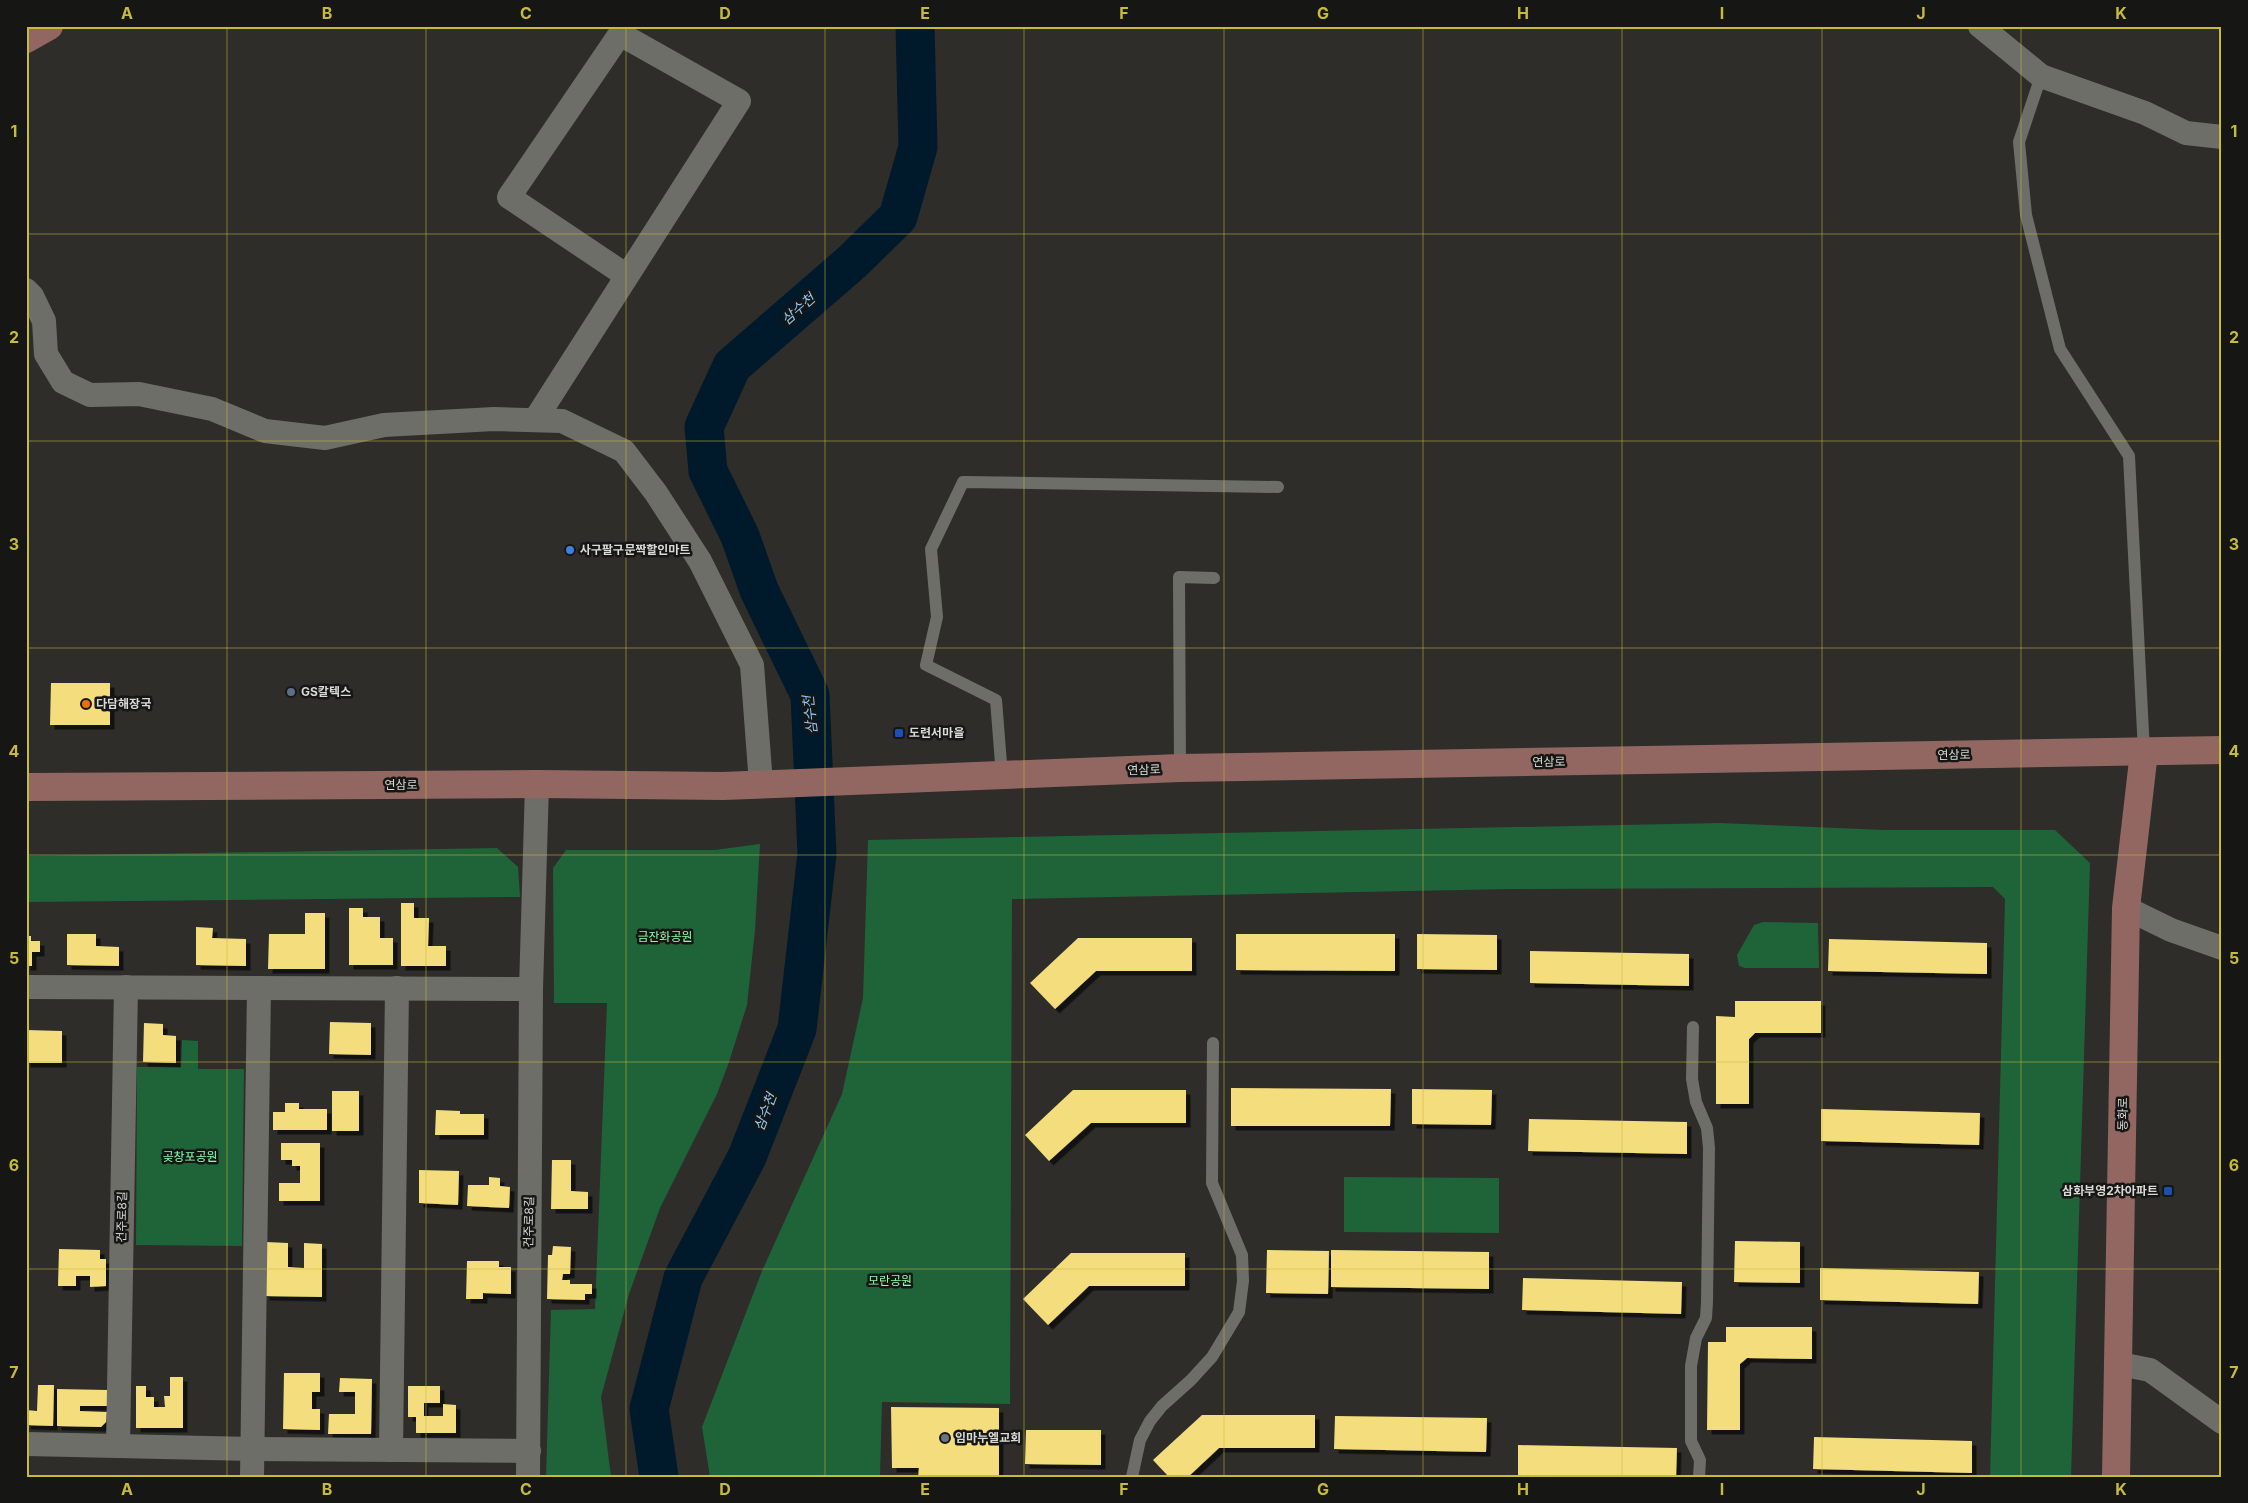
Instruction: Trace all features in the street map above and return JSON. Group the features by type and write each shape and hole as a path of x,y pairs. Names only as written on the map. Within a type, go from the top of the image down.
{"main road":[{"path":"26,39 49,26"},
{"name":"연삼로","path":"26,787 769,784 1180,768 2222,750"},
{"name":"동화로","path":"2116,1477 2120,1364 2126,908 2144,752"}],"street":[{"path":"1980,26 2041,76 2145,113 2186,133 2222,137"},
{"path":"535,420 739,101 622,30 509,197 627,276"},
{"path":"26,290 32,296 44,321 46,354 63,382 90,395 139,394 212,409 265,431 326,438 384,425 494,419 562,421 624,451 656,493 700,561 752,664 769,784"},
{"name":"건주로8길","path":"528,1477 531,989 537,784"},
{"path":"2126,908 2171,930 2222,948"},
{"path":"26,987 531,989"},
{"name":"건주로8길","path":"118,1446 126,987"},
{"path":"252,1477 260,988"},
{"path":"391,1450 397,988"},
{"path":"2120,1364 2150,1370 2222,1422"},
{"path":"26,1444 529,1452"}],"lane":[{"path":"2041,76 2019,142 2026,215 2060,348 2129,456 2144,752"},
{"path":"1002,776 996,700 926,665 937,616 931,549 963,482 1278,487"},
{"path":"1180,768 1179,577 1214,578"},
{"path":"1693,1027 1692,1079 1696,1102 1707,1128 1709,1148 1706,1318 1696,1338 1691,1356 1690,1375 1691,1441 1700,1460 1699,1477"},
{"path":"1132,1477 1140,1440 1150,1422 1162,1406 1191,1380 1212,1357 1239,1312 1243,1281 1242,1255 1212,1183 1213,1042"}],"green space":[{"name":"모란공원","path":"1720,823 1885,830 2055,830 2090,863 2071,1477 1990,1477 2005,899 1993,887 1511,889 1012,899 1010,1404 882,1402 880,1477 710,1477 702,1427 762,1271 842,1094 863,998 868,840"},
{"name":"금잔화공원","path":"760,844 755,930 747,1005 717,1094 660,1208 629,1294 601,1397 611,1477 546,1477 551,1310 595,1309 607,1003 554,1003 553,868 566,850 715,850"},
{"path":"497,848 518,867 520,897 26,902 26,856"},
{"path":"1763,922 1818,923 1819,968 1745,968 1739,966 1737,955 1754,925"},
{"name":"곶창포공원","path":"182,1040 198,1041 198,1069 244,1069 242,1246 136,1245 137,1067 181,1067"},
{"path":"1344,1177 1499,1178 1499,1233 1344,1232"}],"building":[{"path":"51,683 110,683 110,725 50,725"},
{"path":"401,903 414,903 414,918 429,918 428,946 446,946 446,966 401,966"},
{"path":"349,908 363,908 363,917 380,917 380,938 393,938 393,965 349,965"},
{"path":"305,913 325,913 325,969 268,969 269,934 305,934"},
{"path":"196,927 213,928 212,938 246,939 246,966 196,965"},
{"path":"67,934 96,934 96,946 119,947 119,966 67,965"},
{"path":"1236,934 1395,934 1395,971 1236,970"},
{"path":"1417,934 1497,935 1497,970 1417,969"},
{"path":"26,936 31,936 31,941 40,941 40,952 32,952 32,966 26,966"},
{"path":"1078,938 1192,938 1192,971 1096,971 1055,1009 1030,983"},
{"path":"1829,939 1987,943 1987,974 1828,971"},
{"path":"1530,951 1689,954 1689,986 1530,983"},
{"path":"1735,1001 1821,1001 1821,1033 1755,1033 1749,1039 1749,1104 1716,1104 1716,1016 1735,1017"},
{"path":"330,1022 371,1023 371,1055 329,1054"},
{"path":"144,1023 163,1024 163,1035 176,1036 176,1063 143,1062"},
{"path":"26,1030 62,1031 62,1063 26,1063"},
{"path":"1231,1088 1391,1089 1390,1126 1231,1126"},
{"path":"1412,1089 1492,1090 1491,1125 1412,1124"},
{"path":"1073,1090 1186,1090 1186,1123 1091,1123 1049,1161 1025,1135"},
{"path":"332,1091 359,1091 359,1131 332,1131"},
{"path":"285,1103 299,1103 299,1109 327,1109 327,1130 273,1130 273,1112 285,1112"},
{"path":"1821,1109 1980,1113 1979,1145 1821,1141"},
{"path":"436,1110 460,1111 460,1114 484,1114 484,1135 435,1135"},
{"path":"1529,1119 1687,1122 1687,1154 1528,1151"},
{"path":"281,1143 320,1143 320,1201 279,1201 279,1183 300,1183 300,1166 292,1166 292,1160 281,1160"},
{"path":"552,1160 571,1160 571,1191 588,1192 588,1209 551,1209"},
{"path":"419,1170 459,1171 458,1205 419,1203"},
{"path":"489,1177 500,1178 500,1186 510,1187 509,1208 467,1206 468,1185 489,1185"},
{"path":"1735,1241 1800,1242 1800,1283 1734,1282"},
{"path":"266,1242 288,1243 288,1267 304,1268 304,1243 322,1244 322,1297 265,1296"},
{"path":"553,1246 571,1247 570,1274 563,1274 562,1280 570,1280 570,1284 592,1284 592,1294 585,1294 585,1300 547,1299 548,1255 552,1255"},
{"path":"59,1249 100,1250 100,1259 106,1259 106,1286 90,1287 90,1276 76,1276 76,1286 58,1286"},
{"path":"1267,1250 1329,1251 1328,1294 1266,1293"},
{"path":"1331,1250 1489,1252 1489,1289 1331,1287"},
{"path":"1071,1253 1185,1253 1185,1286 1089,1286 1048,1325 1023,1299"},
{"path":"467,1261 499,1261 499,1267 511,1267 511,1294 483,1293 483,1299 466,1299"},
{"path":"1820,1268 1979,1272 1978,1304 1820,1300"},
{"path":"1523,1278 1682,1282 1681,1314 1522,1310"},
{"path":"1726,1327 1812,1327 1812,1359 1747,1358 1740,1364 1740,1430 1707,1430 1708,1342 1726,1342"},
{"path":"284,1373 320,1373 320,1392 312,1392 312,1409 320,1409 320,1430 283,1429"},
{"path":"170,1377 183,1377 183,1428 136,1428 136,1386 146,1386 146,1397 154,1397 154,1407 165,1407 164,1396 170,1396"},
{"path":"340,1378 372,1379 371,1434 328,1434 329,1414 355,1414 355,1392 339,1392"},
{"path":"38,1385 54,1385 53,1426 26,1425 26,1410 37,1411"},
{"path":"408,1386 440,1386 440,1403 424,1403 424,1416 443,1416 443,1404 456,1405 456,1433 416,1433 416,1417 408,1417"},
{"path":"57,1389 108,1390 107,1406 80,1406 80,1411 107,1412 106,1422 101,1427 57,1426"},
{"name":"임마누엘교회","path":"891,1407 999,1408 999,1477 918,1477 919,1468 892,1468"},
{"path":"1202,1415 1315,1415 1315,1448 1219,1448 1188,1477 1169,1477 1153,1460"},
{"path":"1335,1416 1487,1418 1486,1452 1334,1449"},
{"path":"1026,1430 1101,1430 1101,1465 1025,1464"},
{"path":"1814,1437 1972,1441 1972,1473 1813,1469"},
{"path":"1518,1445 1677,1448 1676,1477 1518,1477"}],"waterway":[{"name":"삼수천","path":"659,1477 649,1409 683,1278 747,1157 797,1029 817,854 810,695 759,590 740,536 708,471 704,427 732,366 852,262 898,217 918,147 915,26"}],"place":[{"name":"사구팔구문짝할인마트","path":"570,550"},
{"name":"GS칼텍스","path":"291,692"},
{"name":"다담해장국","path":"86,704"},
{"name":"도련서마을","path":"899,733"},
{"name":"삼화부영2차아파트","path":"2168,1191"},
{"name":"임마누엘교회","path":"945,1438"}]}
